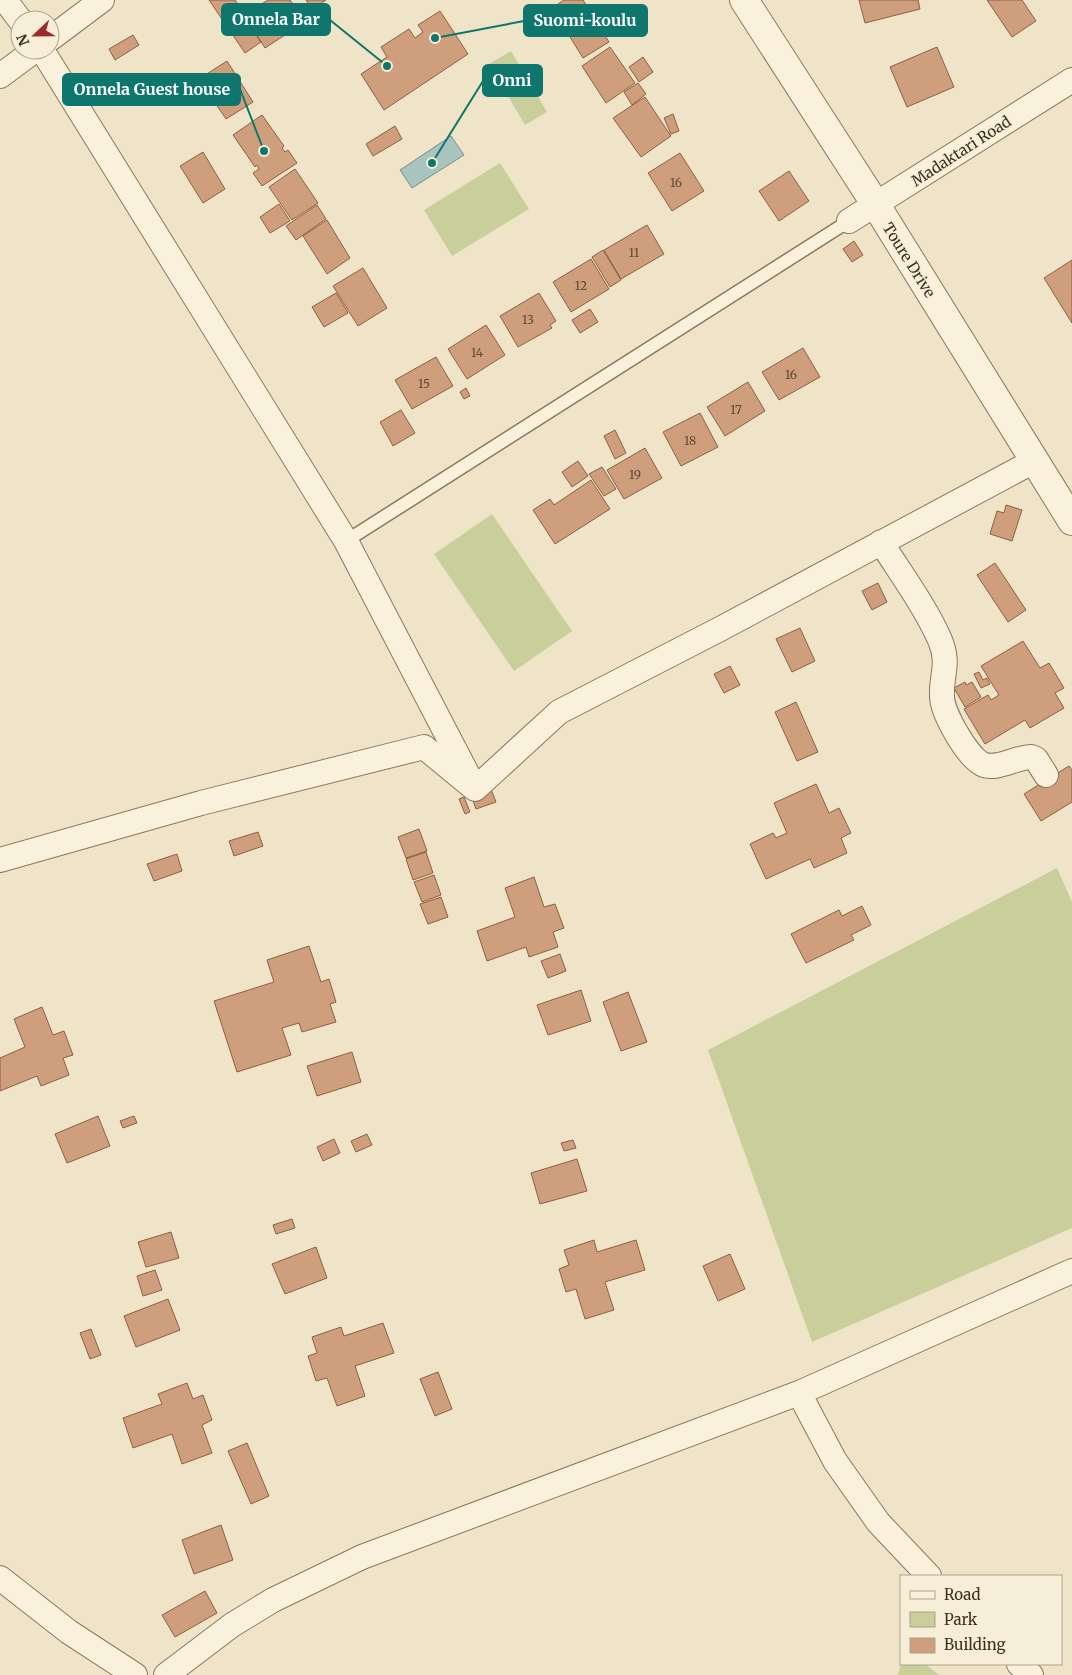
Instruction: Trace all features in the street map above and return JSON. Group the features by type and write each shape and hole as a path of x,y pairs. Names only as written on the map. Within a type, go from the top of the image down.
{"street":[{"path":"60,32 102,0"},
{"name":"Toure Drive","path":"744,0 876,205 1072,521"},
{"path":"0,76 22,60"},
{"path":"48,60 346,541 475,789"},
{"name":"Madaktari Road","path":"849,221 1072,80"},
{"path":"475,789 559,712 722,628 1034,461"},
{"path":"881,542 940,640 946,662 942,698 958,735 972,756 984,764 995,765 1031,757 1036,759 1046,775"},
{"path":"0,860 201,803 424,747 475,789"},
{"path":"166,1675 232,1625 273,1600 362,1557 799,1393 1072,1271"},
{"path":"799,1393 835,1461 878,1522 928,1575"},
{"path":"0,1578 69,1632 135,1675"},
{"path":"1020,1665 1031,1675"}],"lane":[{"path":"346,541 849,221"}],"green space":[{"path":"511,51 547,112 525,125 489,64"},
{"path":"500,163 529,209 452,256 424,210"},
{"path":"492,514 572,631 514,671 434,554"},
{"path":"1057,868 1072,902 1072,1228 812,1342 708,1050"},
{"path":"900,1665 926,1665 939,1675 898,1675"}],"water":[{"path":"451,136 464,155 412,188 400,170"}],"building":[{"path":"209,0 235,0 240,7 237,9 261,42 245,53"},
{"path":"268,0 290,0 305,22 265,48 244,15"},
{"path":"306,0 326,0 312,9"},
{"path":"564,0 583,0 609,42 583,58 552,8"},
{"path":"859,0 918,0 920,9 865,23"},
{"path":"987,0 1022,0 1036,21 1012,37"},
{"path":"440,11 468,54 384,110 361,74 387,57 381,47 409,29 415,38 423,32 418,25"},
{"path":"133,35 139,45 115,60 109,49"},
{"path":"610,47 635,83 606,103 582,66"},
{"path":"937,47 954,87 907,107 890,67"},
{"path":"643,57 653,72 639,82 629,67"},
{"path":"227,61 253,102 226,119 199,79"},
{"path":"638,83 646,94 632,105 624,92"},
{"path":"645,97 671,136 641,157 613,118"},
{"path":"673,114 679,131 671,134 664,118"},
{"path":"262,115 284,146 282,148 285,152 288,150 297,163 262,186 253,173 259,169 257,165 255,167 233,135"},
{"path":"395,126 402,139 373,156 366,144"},
{"path":"203,152 225,189 203,203 180,166"},
{"path":"680,153 704,191 672,211 648,173"},
{"path":"295,169 318,203 292,220 269,187"},
{"path":"789,171 809,201 779,221 759,191"},
{"path":"279,204 290,221 270,233 260,217"},
{"path":"317,205 326,219 296,240 286,226"},
{"path":"327,220 350,258 327,274 303,236"},
{"path":"647,225 664,254 621,279 604,250"},
{"path":"854,241 863,255 852,262 843,249"},
{"path":"603,250 621,280 610,287 592,257"},
{"path":"591,259 609,289 571,312 553,282"},
{"path":"1072,260 1072,323 1044,278"},
{"path":"363,268 387,308 358,326 333,286"},
{"path":"336,293 348,313 324,327 312,307"},
{"path":"539,293 556,321 550,325 552,328 518,347 500,316"},
{"path":"590,309 598,322 580,333 572,320"},
{"path":"486,325 505,355 467,379 448,349"},
{"path":"803,348 820,377 779,400 762,372"},
{"path":"436,357 453,386 412,409 395,380"},
{"path":"748,382 765,411 725,436 707,407"},
{"path":"466,388 470,396 464,399 460,392"},
{"path":"401,410 415,433 393,446 380,422"},
{"path":"700,413 718,447 681,466 663,432"},
{"path":"615,430 626,453 615,459 604,436"},
{"path":"645,448 662,478 624,499 607,470"},
{"path":"578,461 588,476 572,487 562,472"},
{"path":"602,467 616,489 604,496 589,474"},
{"path":"591,480 610,509 555,544 533,510 550,499 554,505"},
{"path":"1006,505 1022,510 1012,541 990,534 997,511 1004,513"},
{"path":"995,563 1026,610 1008,622 977,575"},
{"path":"878,583 887,602 872,610 862,591"},
{"path":"800,628 815,661 792,672 776,639"},
{"path":"1023,641 1040,668 1049,663 1064,688 1055,693 1064,708 1030,728 1025,720 985,744 964,709 988,695 991,700 999,695 981,666"},
{"path":"730,666 740,685 724,693 714,674"},
{"path":"979,672 983,680 987,678 990,684 981,688 974,674"},
{"path":"965,682 966,685 972,682 981,697 965,707 954,688"},
{"path":"796,702 818,752 797,761 775,712"},
{"path":"1069,766 1072,770 1072,802 1041,821 1024,794"},
{"path":"485,774 496,802 476,809 466,781"},
{"path":"816,784 829,813 839,808 851,833 841,838 847,853 814,868 810,859 766,879 750,844 773,833 776,838 787,833 774,803"},
{"path":"464,797 470,812 465,814 459,799"},
{"path":"419,829 427,851 406,858 398,837"},
{"path":"258,832 263,846 234,856 229,841"},
{"path":"426,852 433,873 413,880 406,859"},
{"path":"177,854 182,871 154,881 147,864"},
{"path":"434,875 441,895 422,902 414,882"},
{"path":"534,877 544,907 555,904 564,928 553,932 558,947 529,957 526,947 487,961 477,931 515,917 505,888"},
{"path":"441,897 448,917 428,924 420,904"},
{"path":"862,906 871,925 851,935 854,940 806,963 791,934 839,910 842,916"},
{"path":"309,946 321,982 329,979 336,1002 330,1004 336,1022 302,1032 299,1023 282,1028 291,1055 237,1072 214,1001 274,982 267,960"},
{"path":"560,954 566,971 548,978 541,961"},
{"path":"581,990 591,1021 548,1035 537,1005"},
{"path":"628,992 647,1042 621,1051 603,1002"},
{"path":"42,1007 53,1035 64,1031 73,1055 63,1058 69,1075 41,1086 37,1076 0,1091 0,1058 25,1047 14,1019"},
{"path":"352,1052 361,1082 317,1096 307,1066"},
{"path":"98,1116 110,1146 67,1163 55,1134"},
{"path":"134,1116 137,1123 123,1128 120,1121"},
{"path":"367,1134 372,1145 356,1152 351,1141"},
{"path":"334,1139 340,1153 323,1161 317,1147"},
{"path":"573,1140 576,1148 564,1151 561,1143"},
{"path":"577,1159 587,1191 540,1204 531,1173"},
{"path":"292,1219 295,1228 276,1234 273,1225"},
{"path":"171,1232 179,1258 146,1267 138,1242"},
{"path":"594,1240 597,1252 636,1240 645,1270 605,1282 614,1310 585,1319 576,1289 566,1292 559,1269 569,1265 564,1250"},
{"path":"316,1247 327,1278 285,1294 272,1264"},
{"path":"730,1254 745,1289 718,1301 703,1266"},
{"path":"155,1270 162,1290 143,1296 137,1276"},
{"path":"168,1299 180,1330 136,1347 124,1316"},
{"path":"383,1323 394,1353 355,1366 365,1396 337,1406 327,1378 316,1381 308,1356 317,1353 312,1337 341,1327 344,1336"},
{"path":"91,1329 101,1355 90,1359 80,1333"},
{"path":"438,1372 452,1409 435,1416 420,1379"},
{"path":"187,1383 193,1399 203,1395 212,1420 202,1425 212,1453 182,1464 172,1434 133,1448 123,1418 162,1404 158,1394"},
{"path":"247,1443 269,1496 251,1504 228,1451"},
{"path":"221,1525 233,1560 194,1574 182,1540"},
{"path":"205,1591 217,1613 175,1637 162,1615"}],"place":[{"name":"Suomi-koulu","path":"435,38"},
{"name":"Onnela Bar","path":"387,66"},
{"name":"Onnela Guest house","path":"264,151"},
{"name":"Onni","path":"432,163"}]}
